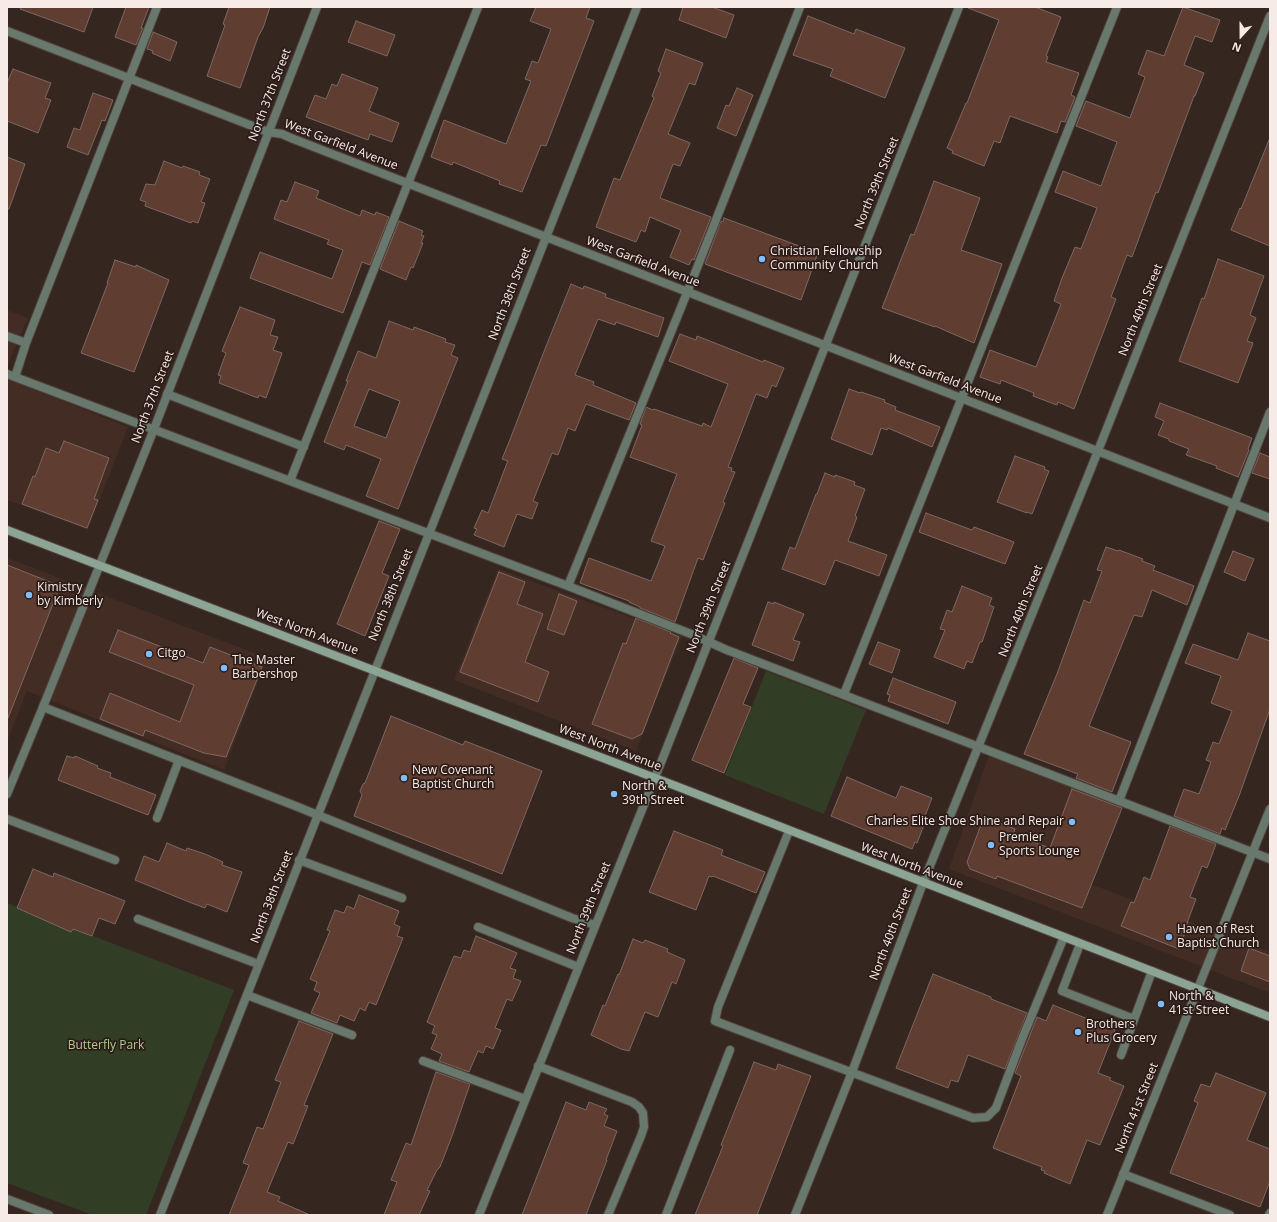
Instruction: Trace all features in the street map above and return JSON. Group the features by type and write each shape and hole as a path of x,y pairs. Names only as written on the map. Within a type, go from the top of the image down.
{"main road":[{"name":"West North Avenue","path":"7,530 375,670 654,779 676,786 1270,1017"}],"street":[{"path":"157,7 26,343 9,376 154,429 568,586 708,642 1270,859"},
{"name":"North 37th Street","path":"7,794 10,780 43,707 168,394 317,7"},
{"path":"290,481 478,7"},
{"name":"North 38th Street","path":"160,1215 637,7"},
{"path":"568,586 800,7"},
{"name":"North 39th Street","path":"479,1215 654,779 960,7"},
{"path":"844,694 1117,7"},
{"name":"North 40th Street","path":"795,1215 852,1072 923,883 1098,451 1270,16"},
{"name":"West Garfield Avenue","path":"7,31 268,132 282,134 1270,518"},
{"path":"7,336 26,343"},
{"path":"168,394 304,447"},
{"path":"1119,801 1270,412"},
{"path":"43,707 572,918 595,925"},
{"path":"157,818 179,760"},
{"name":"North 41st Street","path":"1108,1215 1123,1174 1270,809"},
{"path":"7,819 115,860"},
{"path":"789,831 718,1007 715,1021 973,1118 987,1117 996,1108 1022,1039 1064,937"},
{"path":"299,860 402,898"},
{"path":"138,919 258,964"},
{"path":"478,927 578,967"},
{"path":"1080,944 1062,991 1134,1019"},
{"path":"1121,1054 1152,971"},
{"path":"246,995 352,1035"},
{"path":"666,1215 730,1050"},
{"path":"423,1061 525,1099"},
{"path":"538,1066 632,1102 639,1107 643,1113 644,1127 641,1136 608,1215"},
{"path":"1123,1174 1230,1215"},
{"path":"8,1201 49,1215"}],"shaded area":[{"path":"7,310 28,318 7,367"},
{"path":"7,379 128,427 88,530 7,500"},
{"path":"7,558 267,658 224,770 27,691 7,742"},
{"path":"498,569 682,636 636,751 454,680"},
{"path":"989,755 1120,806 1088,883 1270,952 1270,993 949,869"}],"green space":[{"path":"766,671 866,710 824,814 725,775"},
{"name":"Butterfly Park","path":"7,903 234,990 146,1215 93,1215 7,1183"}],"building":[{"path":"21,7 93,7 84,32 20,9"},
{"path":"126,7 149,7 136,45 115,37"},
{"path":"229,7 270,7 240,88 207,76 225,25 223,24"},
{"path":"536,7 590,7 586,18 594,21 546,146 541,145 522,192 499,184 500,181 453,162 452,165 431,157 444,120 506,144 531,81 525,79 532,61 538,63 551,29 530,21"},
{"path":"683,7 712,7 734,15 726,38 679,20"},
{"path":"968,7 1035,7 1061,17 1046,56 1048,57 1046,62 1079,73 1071,95 1075,97 1065,122 1061,121 1057,133 1010,116 1000,143 994,141 984,166 952,153 953,151 947,148 967,103 999,20"},
{"path":"1183,7 1220,20 1212,42 1195,36 1184,65 1204,73 1158,193 1156,192 1132,257 1127,255 1111,297 1116,299 1074,409 1058,402 1057,405 1033,396 1034,393 1001,380 1000,384 980,377 990,350 1036,367 1061,304 1054,301 1062,278 1075,247 1081,249 1097,208 1055,192 1063,171 1101,186 1117,142 1076,126 1086,101 1130,118 1145,77 1138,74 1147,50 1164,56"},
{"path":"808,16 854,34 856,29 905,48 885,98 830,76 833,69 793,55"},
{"path":"356,21 395,35 387,56 348,42"},
{"path":"153,32 177,42 170,61 152,53 153,51 147,49"},
{"path":"666,49 703,63 695,85 689,83 668,134 690,143 680,166 673,164 660,198 711,217 694,260 692,259 689,265 670,257 681,230 650,217 645,232 641,230 636,242 596,227 614,178 620,180 654,98 652,96 661,73 658,71"},
{"path":"13,69 51,83 45,98 51,100 38,133 7,121 7,83"},
{"path":"342,74 378,88 369,111 399,123 392,142 370,134 368,140 306,117 315,95 326,99 332,84 337,86"},
{"path":"737,88 753,95 736,136 717,128 726,105 729,106"},
{"path":"93,93 113,100 105,121 102,120 88,155 67,147 74,128 80,130"},
{"path":"1270,140 1270,246 1231,230"},
{"path":"7,157 25,164 9,209 7,209"},
{"path":"164,161 182,168 183,166 200,172 199,175 210,179 201,202 205,203 198,223 192,221 191,223 145,206 146,202 140,200 146,184 155,185"},
{"path":"934,181 980,198 961,250 1002,264 974,343 935,326 882,308 911,234 914,235"},
{"path":"295,182 319,191 316,198 360,216 362,210 375,215 376,212 389,217 370,265 362,262 343,313 250,278 260,252 332,279 343,250 327,244 329,240 274,219 281,200 287,202"},
{"name":"Christian Fellowship Community Church","path":"724,218 818,253 801,300 705,264 721,221 723,222"},
{"path":"399,221 423,231 421,235 424,236 421,243 423,243 413,268 411,267 406,280 380,269"},
{"path":"1218,259 1264,276 1250,315 1256,318 1247,341 1253,343 1238,383 1179,361 1202,298 1204,299"},
{"path":"115,260 136,267 136,265 169,280 134,372 81,353 108,283"},
{"path":"571,284 583,289 584,286 606,294 605,297 664,318 658,337 616,322 615,325 598,319 575,375 594,382 593,385 636,403 629,420 586,404 575,431 568,428 558,455 552,453 533,501 538,503 532,519 517,514 504,547 474,535 477,529 474,528 482,510 488,513 508,461 502,459"},
{"path":"240,307 275,320 270,335 278,337 273,350 282,353 266,398 259,395 258,398 219,383 221,376 218,375 226,353 222,351"},
{"path":"389,321 413,330 414,327 446,339 445,342 455,345 451,355 458,358 398,509 366,496 381,459 346,445 344,450 324,442 358,351 376,358","holes":["369,389 400,401 386,438 354,426"]},
{"path":"680,334 696,340 697,336 763,362 764,360 784,368 776,387 772,385 767,398 756,394 728,467 732,468 731,471 735,472 723,502 725,503 703,560 698,558 675,622 640,608 629,601 580,583 589,558 651,581 665,546 651,541 677,474 630,457 642,425 640,424 646,407 702,426 703,423 711,427 728,384 669,361"},
{"path":"849,389 885,400 884,402 896,407 895,410 940,427 932,447 888,428 887,430 881,428 872,455 831,439"},
{"path":"1160,403 1252,438 1248,449 1249,450 1238,477 1216,468 1217,466 1186,455 1189,449 1158,435 1164,421 1155,417"},
{"path":"64,441 109,458 94,499 98,500 87,528 22,504 33,476 35,477 46,448 59,453"},
{"path":"1260,453 1270,457 1270,479 1252,473"},
{"path":"1015,456 1045,467 1044,469 1049,471 1032,514 997,502"},
{"path":"825,473 855,482 854,485 865,489 848,541 887,555 879,576 835,560 825,585 782,569 790,547 795,549"},
{"path":"926,513 972,530 974,527 1014,542 1005,564 919,532"},
{"path":"379,521 400,529 382,573 389,576 365,636 337,624"},
{"path":"1106,547 1143,559 1142,561 1155,566 1153,570 1194,586 1187,605 1152,590 1142,617 1134,615 1089,726 1131,742 1112,792 1076,778 1078,774 1024,754 1057,674 1084,600 1090,603 1102,571 1097,570"},
{"path":"1233,551 1254,559 1245,581 1224,572"},
{"path":"7,565 60,586 8,718 7,717"},
{"path":"499,572 525,582 517,604 543,614 525,662 549,672 538,702 460,672"},
{"path":"962,586 992,598 989,605 994,607 982,642 980,642 972,663 967,661 964,669 934,657 945,630 940,629 947,610 952,612"},
{"path":"559,594 577,601 564,635 547,629"},
{"path":"768,602 774,604 774,602 804,614 793,640 800,642 793,661 752,645"},
{"path":"636,618 671,632 670,633 679,637 642,734 632,739 592,724 623,643 626,644"},
{"path":"118,630 203,663 210,647 262,667 226,757 204,753 145,730 143,736 100,719 110,693 180,722 194,685 109,652"},
{"path":"1248,633 1270,641 1270,709 1239,796 1225,830 1222,828 1220,834 1174,816 1184,789 1199,794 1211,762 1206,760 1213,742 1219,744 1232,711 1211,703 1221,676 1185,663 1193,644 1238,660"},
{"path":"878,642 900,650 892,673 869,664"},
{"path":"734,658 758,668 743,704 751,707 724,773 692,760"},
{"path":"893,678 956,702 948,724 888,701 890,695 887,694"},
{"path":"391,716 463,745 465,741 542,771 502,874 354,816 362,795 360,791 365,783"},
{"path":"67,756 74,758 75,756 98,766 97,768 111,773 110,777 156,795 148,815 58,780"},
{"path":"847,777 896,798 901,786 932,798 925,816 927,817 917,843 915,842 912,849 831,816"},
{"path":"1072,789 1122,808 1082,908 997,876 996,879 970,869 967,862 984,817 1015,829 1013,835 1050,848"},
{"path":"1170,826 1216,844 1207,868 1202,866 1190,897 1196,899 1179,949 1121,926 1131,902 1134,903 1144,877 1150,880"},
{"path":"674,831 723,850 721,855 765,872 756,893 713,876 709,876 696,910 649,892"},
{"path":"167,843 186,851 187,848 205,854 223,862 222,865 242,872 227,912 207,904 205,908 135,880 144,856 159,862"},
{"path":"33,869 53,877 54,873 125,901 115,924 99,918 92,936 73,929 71,932 17,908"},
{"path":"359,895 399,911 394,924 400,927 397,936 403,938 376,1005 369,1002 365,1011 360,1008 354,1021 340,1015 337,1023 311,1013 320,993 314,990 317,982 310,979 330,931 327,930 335,910 344,913 347,906 354,909"},
{"path":"476,936 517,953 510,968 516,970 513,978 521,981 512,1001 507,999 495,1028 501,1030 493,1049 486,1046 483,1053 478,1051 469,1072 439,1061 442,1054 431,1049 437,1035 432,1033 435,1026 427,1022 454,956 461,958 464,950 470,952"},
{"path":"633,939 643,943 645,940 668,949 667,952 685,960 676,984 672,982 658,1017 645,1012 629,1051 621,1049 591,1035 603,1005 605,1006 618,974 619,975"},
{"path":"1249,948 1270,956 1270,982 1241,971"},
{"path":"933,974 1027,1013 1005,1069 968,1055 958,1082 951,1080 948,1088 896,1068"},
{"path":"1053,1005 1115,1030 1098,1073 1111,1078 1109,1080 1124,1086 1100,1145 1087,1140 1070,1184 1044,1173 1045,1171 1041,1170 1042,1167 993,1148 1021,1076 1015,1073 1037,1017 1046,1021"},
{"path":"299,1021 333,1034 304,1105 308,1106 293,1144 288,1142 267,1192 280,1197 278,1201 310,1215 229,1215 249,1165 243,1163 257,1127 263,1129 281,1082 275,1080"},
{"path":"754,1062 776,1070 778,1064 811,1076 757,1215 695,1215 723,1146 721,1145"},
{"path":"436,1072 470,1084 452,1136 440,1167 427,1190 430,1191 419,1215 384,1215 397,1182 391,1180 406,1143 411,1145"},
{"path":"1216,1073 1266,1093 1247,1140 1270,1149 1270,1181 1260,1207 1170,1173 1198,1103 1194,1101 1201,1084 1210,1087"},
{"path":"566,1102 586,1110 589,1102 607,1109 604,1114 608,1116 604,1126 617,1131 586,1215 522,1215"}],"place":[{"name":"Christian Fellowship Community Church","path":"762,259"},
{"name":"Kimistry by Kimberly","path":"29,595"},
{"name":"Citgo","path":"149,654"},
{"name":"The Master Barbershop","path":"224,668"},
{"name":"New Covenant Baptist Church","path":"404,778"},
{"name":"North & 39th Street","path":"614,794"},
{"name":"Charles Elite Shoe Shine and Repair","path":"1072,822"},
{"name":"Premier Sports Lounge","path":"991,845"},
{"name":"Haven of Rest Baptist Church","path":"1169,937"},
{"name":"North & 41st Street","path":"1161,1004"},
{"name":"Brothers Plus Grocery","path":"1078,1032"}]}
